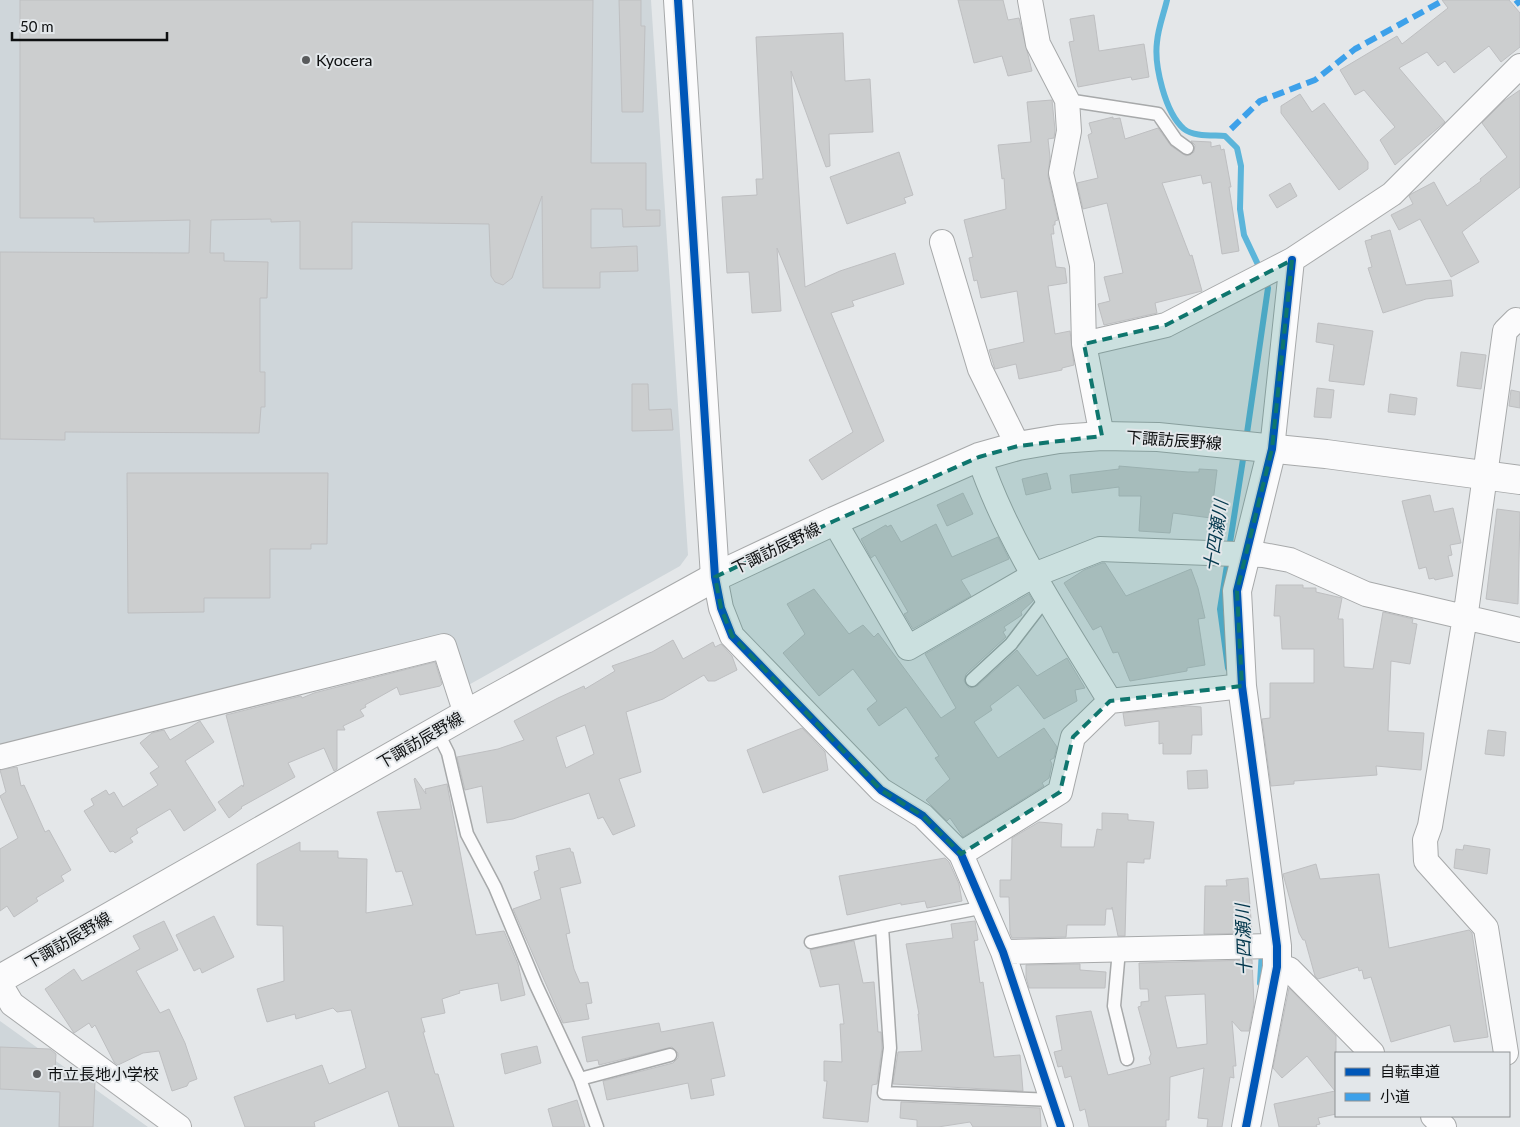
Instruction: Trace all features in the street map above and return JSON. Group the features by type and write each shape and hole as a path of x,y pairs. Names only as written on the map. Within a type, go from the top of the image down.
{"main road":[{"path":"678,0 715,578"},
{"name":"下諏訪辰野線","path":"0,979 466,714 715,578 834,521 979,457 1018,446 1102,436 1158,437 1326,454 1520,480"},
{"path":"1246,1127 1277,957 1242,686 1237,592 1272,450"}],"street":[{"path":"1030,0 1038,44 1067,100 1069,131 1060,173 1082,265 1084,344 1102,436"},
{"path":"1084,344 1166,325 1292,260 1392,194 1520,66"},
{"path":"942,242 980,369 1018,446"},
{"path":"1272,450 1292,260"},
{"path":"1507,1052 1486,928 1426,861 1425,840 1430,826 1465,616 1505,331 1516,320 1520,321"},
{"path":"979,457 988,483 1034,575 1110,701"},
{"path":"834,521 908,648 1034,575 1100,549 1245,556 1263,555 1290,560 1366,594 1520,630"},
{"path":"715,578 721,608 732,636 881,790 923,816 961,854 1003,952 1054,1100 1061,1127"},
{"path":"0,757 444,646 466,714"},
{"path":"961,854 1060,792 1073,737 1110,701 1242,686"},
{"path":"1003,952 1119,950 1277,957 1371,1052"},
{"path":"0,984 12,1004 180,1127"},
{"path":"1434,1117 1444,1127"}],"lane":[{"path":"1067,100 1158,114 1176,140 1188,148"},
{"path":"972,680 1011,644 1047,598"},
{"path":"437,731 448,753 467,834 495,888 536,985 580,1079 596,1127"},
{"path":"811,942 985,907"},
{"path":"882,927 890,1048 884,1093 1054,1100"},
{"path":"1119,950 1114,1006 1127,1059"},
{"path":"580,1079 670,1055"}],"highlighted area":[{"path":"1292,260 1272,449 1237,591 1242,686 1110,701 1073,737 1060,792 961,854 923,816 881,790 732,636 721,608 715,577 834,521 979,457 1018,446 1102,436 1084,344 1166,325"}],"shaded area":[{"path":"0,0 651,0 688,555 680,566 465,687 450,637 0,750"},
{"name":"市立長地小学校","path":"0,1021 148,1127 0,1127"}],"building":[{"name":"Kyocera","path":"20,0 593,0 591,163 646,163 646,210 660,210 660,226 623,227 622,209 591,209 591,248 637,246 638,271 600,272 600,288 543,288 542,196 512,278 503,285 495,282 491,276 489,224 352,222 352,269 300,269 300,221 271,222 271,219 211,220 210,253 224,253 224,261 268,262 267,298 260,298 260,372 265,372 265,407 261,407 259,433 65,432 65,440 0,439 0,252 189,253 190,220 94,222 94,218 20,218"},
{"path":"619,0 641,0 641,26 645,26 643,112 622,112"},
{"path":"958,0 1003,0 1008,20 1019,18 1032,71 1008,76 1002,56 974,63"},
{"path":"1442,0 1509,0 1520,13 1520,47 1501,62 1489,46 1454,73 1445,61 1438,66 1427,52 1399,68 1445,122 1395,165 1380,140 1395,127 1364,90 1355,95 1340,70 1397,36 1402,44 1448,8"},
{"path":"1094,15 1099,51 1144,44 1149,77 1132,80 1131,77 1078,87 1069,42 1074,41 1070,19"},
{"path":"843,33 845,81 870,79 873,132 829,134 830,166 826,167 791,71 805,287 840,271 895,253 904,284 852,301 854,306 831,313 884,441 822,480 809,460 853,432 777,248 781,311 752,313 749,272 727,273 722,197 757,195 756,179 763,179 756,37"},
{"path":"1520,90 1520,187 1462,232 1479,262 1451,277 1420,219 1399,230 1391,215 1413,204 1409,196 1434,182 1447,206 1481,181 1480,179 1507,157 1482,123 1504,101"},
{"path":"1300,94 1312,112 1324,103 1368,162 1368,169 1339,190 1281,113 1281,106"},
{"path":"1052,100 1055,130 1054,138 1048,139 1050,157 1048,176 1058,220 1053,225 1054,234 1051,234 1056,267 1065,268 1067,283 1048,286 1055,334 1070,331 1074,365 1062,368 1062,370 1019,379 1016,364 995,369 989,350 1024,342 1017,291 981,298 977,280 974,281 969,258 973,257 964,220 1006,209 1004,178 1002,179 998,145 1031,142 1027,102"},
{"path":"1113,117 1113,119 1120,118 1125,139 1158,128 1171,146 1186,156 1194,152 1195,145 1191,141 1211,142 1211,147 1220,145 1221,150 1224,149 1239,251 1222,254 1211,182 1203,184 1201,175 1162,183 1190,256 1192,255 1202,291 1155,303 1157,313 1104,325 1098,304 1110,301 1104,277 1123,273 1107,203 1083,209 1077,183 1098,178 1088,135 1092,133 1089,123"},
{"path":"899,152 913,195 904,198 906,203 847,224 830,177"},
{"path":"1290,183 1297,196 1277,208 1269,195"},
{"path":"1390,230 1406,285 1451,280 1453,296 1426,299 1383,313 1368,268 1372,267 1365,241 1372,239 1371,236"},
{"path":"1318,323 1373,331 1364,385 1329,381 1334,345 1316,342"},
{"path":"1461,352 1486,355 1481,389 1457,386"},
{"path":"632,384 648,384 649,410 671,409 673,430 632,431"},
{"path":"1317,388 1334,390 1331,418 1314,417"},
{"path":"1511,390 1520,392 1520,408 1509,406"},
{"path":"1390,394 1417,398 1415,415 1388,412"},
{"path":"1119,466 1188,472 1199,472 1199,469 1217,470 1211,518 1173,513 1170,533 1139,531 1141,496 1119,496 1119,487 1072,493 1070,475 1119,469"},
{"path":"127,473 328,473 327,544 311,544 311,549 270,549 270,598 204,598 204,612 128,613"},
{"path":"1047,473 1051,489 1026,495 1022,479"},
{"path":"963,493 973,514 947,526 937,505"},
{"path":"1430,495 1434,512 1453,508 1461,543 1450,545 1452,555 1448,556 1453,576 1435,580 1434,578 1429,579 1426,567 1419,569 1402,501"},
{"path":"1497,509 1520,512 1518,604 1486,599"},
{"path":"936,524 952,557 998,537 1009,559 961,580 971,596 913,629 904,614 908,612 875,555 871,558 861,539 886,525 887,527 891,525 901,542"},
{"path":"1105,563 1126,596 1191,569 1198,588 1205,618 1198,619 1205,665 1187,668 1187,671 1130,681 1118,652 1113,653 1101,626 1093,630 1064,583 1084,570"},
{"path":"1276,585 1303,585 1303,588 1316,588 1316,592 1342,598 1338,619 1343,619 1344,667 1373,669 1383,612 1413,619 1412,623 1417,624 1410,664 1391,661 1388,731 1424,733 1421,770 1376,766 1377,775 1294,781 1294,784 1271,786 1262,719 1270,718 1270,683 1314,683 1314,649 1282,649 1280,616 1274,616"},
{"path":"814,589 849,634 863,625 874,637 878,633 941,718 956,708 925,654 1029,594 1033,601 1021,612 1022,615 1004,627 1006,630 1003,632 1006,637 966,674 964,681 969,688 977,686 1017,650 1037,676 1067,658 1085,688 1075,690 1077,701 1044,719 1018,685 990,706 992,710 974,722 998,758 1044,728 1057,747 1054,758 1050,760 1052,764 1049,778 1042,783 1044,786 963,837 950,818 947,821 926,800 950,779 935,758 939,756 906,707 879,726 867,709 877,701 853,669 819,696 783,653 805,634 787,604"},
{"path":"673,640 683,659 713,642 715,647 721,644 732,656 737,670 715,681 708,681 704,675 663,699 626,712 641,772 619,779 635,826 613,835 603,817 598,819 589,793 513,819 487,823 482,786 465,790 457,757 498,749 524,740 514,721 584,686 585,689 615,671 612,666 652,652","holes":["585,725 594,754 566,768 556,737"]},
{"path":"435,662 442,684 440,686 400,695 397,687 365,705 366,707 360,710 364,716 343,726 345,730 337,730 337,769 334,771 324,748 288,763 295,777 241,807 229,818 218,802 242,785 243,787 244,784 226,715 301,696 302,698 314,693"},
{"path":"1189,706 1201,707 1202,735 1192,735 1191,754 1163,754 1163,743 1159,744 1159,721 1125,726 1123,713"},
{"path":"200,721 214,742 185,761 216,810 184,831 170,809 136,829 138,833 130,838 133,842 115,853 113,851 110,852 84,811 94,805 91,799 106,790 109,795 114,792 123,807 158,785 150,773 159,767 140,743 152,733 164,730 170,740"},
{"path":"802,728 825,752 828,770 763,793 747,750"},
{"path":"1488,730 1506,732 1504,756 1485,754"},
{"path":"17,767 21,786 24,785 45,832 49,830 71,870 61,876 64,881 36,898 38,901 14,917 7,906 0,911 0,849 18,838 0,796 6,792 0,770"},
{"path":"1207,770 1208,788 1188,789 1187,771"},
{"path":"415,778 426,794 425,789 447,784 476,935 504,931 518,964 525,995 501,1001 498,983 459,991 460,993 442,999 445,1013 421,1018 435,1074 438,1074 454,1127 399,1127 388,1091 314,1122 315,1127 245,1127 234,1097 322,1065 329,1084 366,1068 351,1010 337,1012 333,1008 296,1019 295,1014 267,1022 257,989 284,981 283,926 257,925 257,864 300,842 300,851 338,851 338,858 367,859 366,913 413,905 402,871 396,872 377,812 421,809"},
{"path":"1102,813 1128,814 1128,820 1154,822 1150,859 1144,859 1144,863 1127,862 1125,936 1118,936 1112,907 1112,909 1106,909 1105,925 1067,925 1066,937 1012,938 1010,933 1009,897 1000,897 1000,880 1011,880 1012,838 1039,822 1062,824 1061,847 1094,847 1097,829 1102,830"},
{"path":"1464,845 1490,849 1487,874 1454,868 1456,849 1463,850"},
{"path":"570,848 571,852 573,852 581,883 560,888 570,933 566,934 574,969 580,983 588,982 592,1003 586,1004 589,1019 563,1023 513,909 541,899 534,872 539,870 536,856"},
{"path":"945,858 949,862 959,884 962,901 927,908 925,901 901,905 901,903 847,915 839,876"},
{"path":"1316,864 1320,879 1379,874 1389,948 1469,930 1472,933 1488,1037 1454,1042 1450,1025 1391,1042 1371,977 1364,979 1362,970 1359,971 1358,967 1318,979 1315,976 1305,940 1303,940 1299,933 1283,874"},
{"path":"1248,878 1252,933 1204,934 1205,886 1227,886 1226,880"},
{"path":"214,916 234,957 202,973 200,968 194,971 176,935"},
{"path":"164,921 178,950 136,971 160,1013 169,1009 185,1043 197,1079 189,1082 187,1086 172,1091 159,1051 143,1053 118,1065 114,1062 95,1025 92,1028 89,1023 74,1033 45,989 74,969 82,981 140,949 133,936"},
{"path":"975,921 978,940 974,941 980,983 983,982 994,1057 1020,1055 1023,1091 893,1084 898,1052 922,1051 919,1014 906,944 953,938 951,924"},
{"path":"854,941 863,983 874,982 878,1032 881,1032 882,1048 877,1084 872,1085 868,1122 823,1118 827,1081 824,1081 824,1061 842,1062 840,1024 844,1024 839,984 820,987 810,950"},
{"path":"1252,960 1254,1004 1249,1031 1241,1031 1232,1021 1236,1066 1233,1066 1234,1078 1230,1077 1222,1127 1207,1127 1208,1119 1198,1118 1204,1068 1170,1077 1169,1120 1166,1120 1166,1127 1089,1127 1085,1109 1080,1111 1071,1076 1065,1078 1062,1066 1058,1067 1054,1052 1062,1050 1056,1016 1091,1011 1108,1075 1151,1064 1149,1058 1151,1054 1138,1007 1141,1006 1141,1002 1149,1001 1148,989 1140,989 1139,963","holes":["1205,994 1207,1044 1177,1048 1165,996"]},
{"path":"1080,964 1080,970 1106,972 1105,988 1029,988 1026,977 1026,965"},
{"path":"1289,988 1336,1036 1335,1091 1307,1056 1282,1078 1273,1068"},
{"path":"713,1022 725,1076 711,1079 714,1095 691,1099 688,1083 607,1100 603,1081 673,1063 678,1058 678,1053 672,1047 599,1065 598,1060 587,1062 582,1037 659,1023 661,1032"},
{"path":"537,1046 541,1063 505,1074 501,1054"},
{"path":"0,1047 50,1049 56,1054 55,1070 65,1070 65,1079 95,1082 93,1127 59,1127 60,1092 0,1089"},
{"path":"1335,1091 1335,1114 1318,1118 1320,1124 1316,1125 1317,1127 1279,1127 1274,1104"},
{"path":"577,1100 585,1127 553,1127 548,1109"},
{"path":"901,1102 1040,1108 1041,1127 973,1127 970,1122 938,1127 917,1127 917,1120 900,1118"}],"waterway":[{"name":"十四瀬川","path":"1167,0 1157,42 1157,63 1166,101 1177,122 1188,132 1225,136 1237,148 1241,166 1240,209 1244,235 1261,271"},
{"name":"十四瀬川","path":"1246,440 1268,288 1265,280"},
{"name":"十四瀬川","path":"1229,549 1244,453"},
{"name":"十四瀬川","path":"1228,559 1220,609 1228,668"},
{"name":"十四瀬川","path":"1260,983 1262,951"}],"marked path":[{"path":"1231,129 1260,101 1315,80 1355,49 1444,0"},
{"path":"1516,0 1520,5"}],"cycle path":[{"path":"678,0 715,577 721,608 732,636 881,790 923,816 961,854 1003,952 1061,1127"},
{"path":"1246,1127 1277,967 1277,946 1242,686 1237,591 1272,449 1292,260"}],"place":[{"name":"Kyocera","path":"306,60"},
{"name":"市立長地小学校","path":"37,1074"}]}
